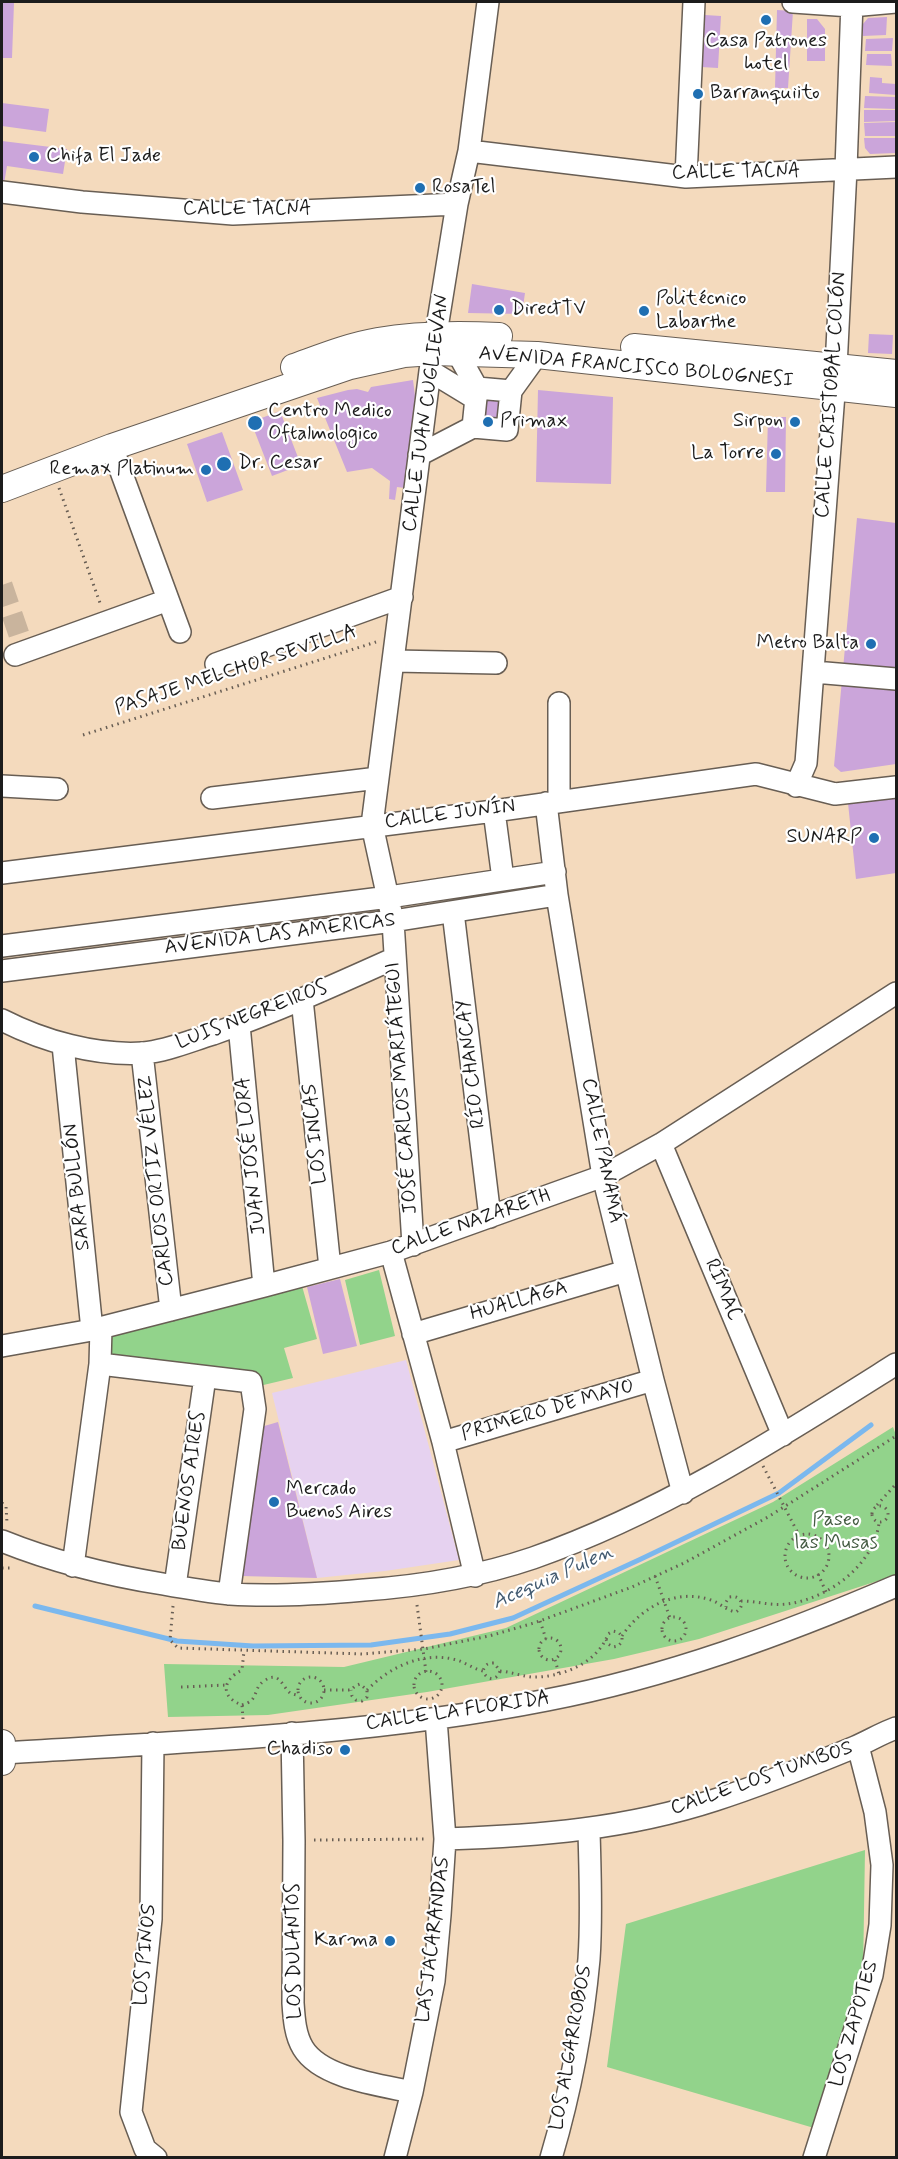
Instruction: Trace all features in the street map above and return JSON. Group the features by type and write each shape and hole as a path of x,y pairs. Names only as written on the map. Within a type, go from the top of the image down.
{"main road":[{"name":"AVENIDA FRANCISCO BOLOGNESI","path":"2,471 345,349 377,341 439,353 544,339 834,377 897,394"},
{"name":"AVENIDA FRANCISCO BOLOGNESI","path":"2,489 112,447 350,366 404,354 537,355 834,377 897,373"},
{"path":"2,1743 2,1762"}],"street":[{"name":"CALLE JUAN CUGLIEVAN","path":"372,825 419,455 439,353 457,204 469,151 488,2"},
{"path":"686,177 694,2"},
{"path":"793,2 851,4 897,2"},
{"name":"CALLE CRISTOBAL COLÓN","path":"796,786 807,763 814,672 846,169 851,4"},
{"name":"CALLE TACNA","path":"469,151 686,177 897,167"},
{"name":"CALLE TACNA","path":"2,192 82,202 232,214 457,204"},
{"path":"439,353 476,393 473,427"},
{"path":"439,353 476,393"},
{"path":"419,455 473,427 507,430 511,391 537,355"},
{"path":"476,393 511,391"},
{"path":"112,447 180,632"},
{"path":"216,664 402,597"},
{"path":"15,655 168,600"},
{"path":"394,661 496,663"},
{"path":"814,672 897,679"},
{"name":"CALLE PANAMÁ","path":"559,703 553,802 557,895 603,1176 683,1493"},
{"name":"CALLE JUNÍN","path":"2,873 495,811 756,774 796,786 835,794 897,787"},
{"path":"212,798 378,778"},
{"path":"2,786 57,789"},
{"path":"495,811 503,879"},
{"name":"JOSÉ CARLOS MARIÁTEGUI","path":"372,825 393,921 413,1245"},
{"name":"AVENIDA LAS AMERICAS","path":"2,946 389,897 555,872"},
{"name":"AVENIDA LAS AMERICAS","path":"2,971 393,921 557,895"},
{"name":"RÍO CHANCAY","path":"453,912 490,1217"},
{"name":"LUIS NEGREIROS","path":"2,1020 18,1029 63,1045 142,1053 177,1046 239,1025 395,958"},
{"name":"CALLE NAZARETH","path":"2,1346 97,1329 391,1252 603,1176 661,1144 897,993"},
{"name":"LOS INCAS","path":"302,999 330,1268"},
{"name":"JUAN JOSÉ LORA","path":"239,1025 264,1286"},
{"name":"SARA BULLÓN","path":"63,1045 100,1364 73,1566"},
{"name":"CARLOS ORTIZ VÉLEZ","path":"142,1053 171,1310"},
{"name":"RÍMAC","path":"661,1144 783,1435"},
{"path":"391,1252 443,1442 475,1576"},
{"name":"HUALLAGA","path":"413,1334 626,1271"},
{"path":"100,1364 251,1382 255,1410 229,1594"},
{"path":"2,1541 73,1566 229,1594 309,1595 390,1588 475,1576 533,1558 597,1533 683,1493 783,1435 897,1364"},
{"name":"BUENOS AIRES","path":"175,1586 205,1377"},
{"name":"PRIMERO DE MAYO","path":"443,1442 653,1380"},
{"name":"CALLE LA FLORIDA","path":"2,1753 292,1733 436,1719 548,1700 633,1680 730,1651 837,1612 897,1586"},
{"name":"LAS JACARANDAS","path":"395,2157 412,2092 434,1981 445,1839 436,1719"},
{"name":"CALLE LOS TUMBOS","path":"445,1839 510,1837 589,1830 650,1817 713,1801 788,1774 897,1728"},
{"name":"LOS DULANTOS","path":"292,1733 294,1841 292,2003 295,2027 303,2049 318,2063 345,2077 412,2092"},
{"name":"LOS PINOS","path":"153,1743 151,1919 131,2112 144,2150 156,2157"},
{"name":"LOS ZAPOTES","path":"814,2157 872,1975 880,1925 882,1865 875,1812 858,1746"},
{"name":"LOS ALGARROBOS","path":"554,2156 568,2092 587,1971 591,1900 589,1830"}],"path":[{"path":"52,469 107,622"},
{"name":"PASAJE MELCHOR SEVILLA","path":"83,735 397,635"},
{"path":"175,1586 170,1640 178,1648 362,1654 489,1636 540,1621 632,1587 694,1557 784,1506 897,1436"},
{"path":"877,1506 883,1506 888,1510 885,1521 874,1521 871,1515 872,1509 897,1484"},
{"path":"773,1485 799,1535"},
{"path":"726,1607 729,1597 735,1596 741,1601 784,1604 826,1591 844,1579 868,1553 879,1529 879,1522"},
{"path":"810,1534 821,1538 828,1547 830,1558 825,1569 816,1576 804,1577 794,1573 787,1564 785,1553 790,1542 799,1535 810,1534"},
{"path":"2,1568 11,1568"},
{"path":"655,1576 670,1618"},
{"path":"606,1639 613,1647 618,1646 622,1642 622,1636 637,1618 664,1601 681,1597 697,1597 710,1600 736,1612 740,1609 741,1601"},
{"path":"670,1618 678,1618 686,1625 686,1631 681,1640 670,1641 663,1633 664,1623 670,1618"},
{"path":"540,1621 546,1639"},
{"path":"420,1625 426,1672"},
{"path":"483,1671 484,1666 494,1663 500,1671 530,1677 564,1673 586,1661 608,1634 613,1631 622,1636"},
{"path":"546,1639 557,1640 561,1645 562,1651 555,1660 543,1659 540,1654 541,1642 546,1639"},
{"path":"244,1651 242,1670 234,1674 226,1685 226,1693 231,1699 242,1705 250,1703 261,1684 272,1678 281,1680 291,1694 300,1696"},
{"path":"367,1690 396,1668 407,1662 424,1658 451,1659 483,1671 489,1679 494,1679 500,1671"},
{"path":"426,1672 437,1675 441,1683 440,1692 428,1699 419,1695 414,1687 416,1678 426,1672"},
{"path":"305,1678 318,1679 323,1684 322,1697 317,1701 311,1703 304,1701 300,1696 298,1689 305,1678"},
{"path":"324,1690 351,1690 360,1684 367,1690 367,1697 362,1701 356,1700 351,1690"},
{"path":"181,1687 226,1685"},
{"path":"242,1705 243,1737"},
{"path":"294,1841 445,1839"}],"shaded area":[{"path":"406,1360 459,1560 317,1578 272,1393"}],"green space":[{"path":"379,1270 395,1336 360,1345 345,1280"},
{"path":"302,1286 317,1339 284,1348 293,1378 255,1387 115,1359 106,1354 107,1338"},
{"name":"Paseo las Musas","path":"893,1427 896,1435 896,1575 699,1639 614,1659 427,1692 268,1715 168,1717 164,1664 344,1667 506,1628 773,1502"},
{"path":"865,1850 863,1973 814,2128 607,2067 626,1924"}],"building":[{"path":"2,3 14,3 12,58 2,58"},
{"path":"777,10 793,11 788,88 775,88"},
{"path":"705,15 721,16 718,68 701,67"},
{"path":"887,17 886,35 863,36 863,24 868,18"},
{"path":"807,19 817,19 825,29 825,61 807,61"},
{"path":"893,38 892,51 865,51 866,39"},
{"path":"867,54 891,54 892,66 866,65"},
{"path":"870,77 882,78 882,83 896,84 896,95 869,93"},
{"path":"865,96 896,97 896,109 864,108"},
{"path":"2,103 49,109 46,132 2,126"},
{"path":"864,110 896,110 896,121 864,122"},
{"path":"896,122 896,136 865,136 864,123"},
{"path":"864,138 896,138 896,153 870,154 865,148"},
{"name":"Chifa El Jade","path":"2,141 67,149 63,174 7,166 4,184 2,184"},
{"path":"472,284 525,293 522,314 468,313"},
{"path":"869,334 893,335 892,354 868,353"},
{"path":"413,380 415,396 405,488 397,487 395,500 389,499 390,481 372,468 347,472 317,398 348,390 357,389 368,392 371,387"},
{"path":"484,381 514,385 508,432 479,428"},
{"path":"538,390 613,397 611,484 536,482"},
{"path":"280,411 301,465 272,476 251,422"},
{"name":"La Torre","path":"768,417 786,417 785,492 766,492"},
{"path":"222,432 243,490 207,502 187,444"},
{"name":"Metro Balta","path":"857,518 896,523 896,764 841,772 834,766"},
{"name":"SUNARP","path":"896,796 896,873 856,879 848,803"},
{"path":"340,1279 357,1346 323,1354 307,1287"},
{"name":"Mercado Buenos Aires","path":"278,1422 317,1578 241,1576 261,1427"}],"waterway":[{"name":"Acequia Pulen","path":"35,1606 177,1641 253,1646 371,1645 450,1634 513,1618 779,1493 871,1425"}],"tunnel":[{"path":"2,585 25,652"}],"place":[{"name":"Casa Patrones hotel","path":"766,20"},
{"name":"Barranquiito","path":"698,94"},
{"name":"Chifa El Jade","path":"34,157"},
{"name":"RosaTel","path":"420,188"},
{"name":"DirectTV","path":"499,310"},
{"name":"Politécnico Labarthe","path":"644,311"},
{"name":"Primax","path":"488,422"},
{"name":"Sirpon","path":"795,422"},
{"name":"Centro Medico Oftalmologico","path":"255,423"},
{"name":"La Torre","path":"776,454"},
{"name":"Dr. Cesar","path":"224,464"},
{"name":"Remax Platinum","path":"206,470"},
{"name":"Metro Balta","path":"871,644"},
{"name":"SUNARP","path":"874,838"},
{"name":"Mercado Buenos Aires","path":"274,1502"},
{"name":"Chadiso","path":"345,1750"},
{"name":"Karma","path":"390,1941"}]}
